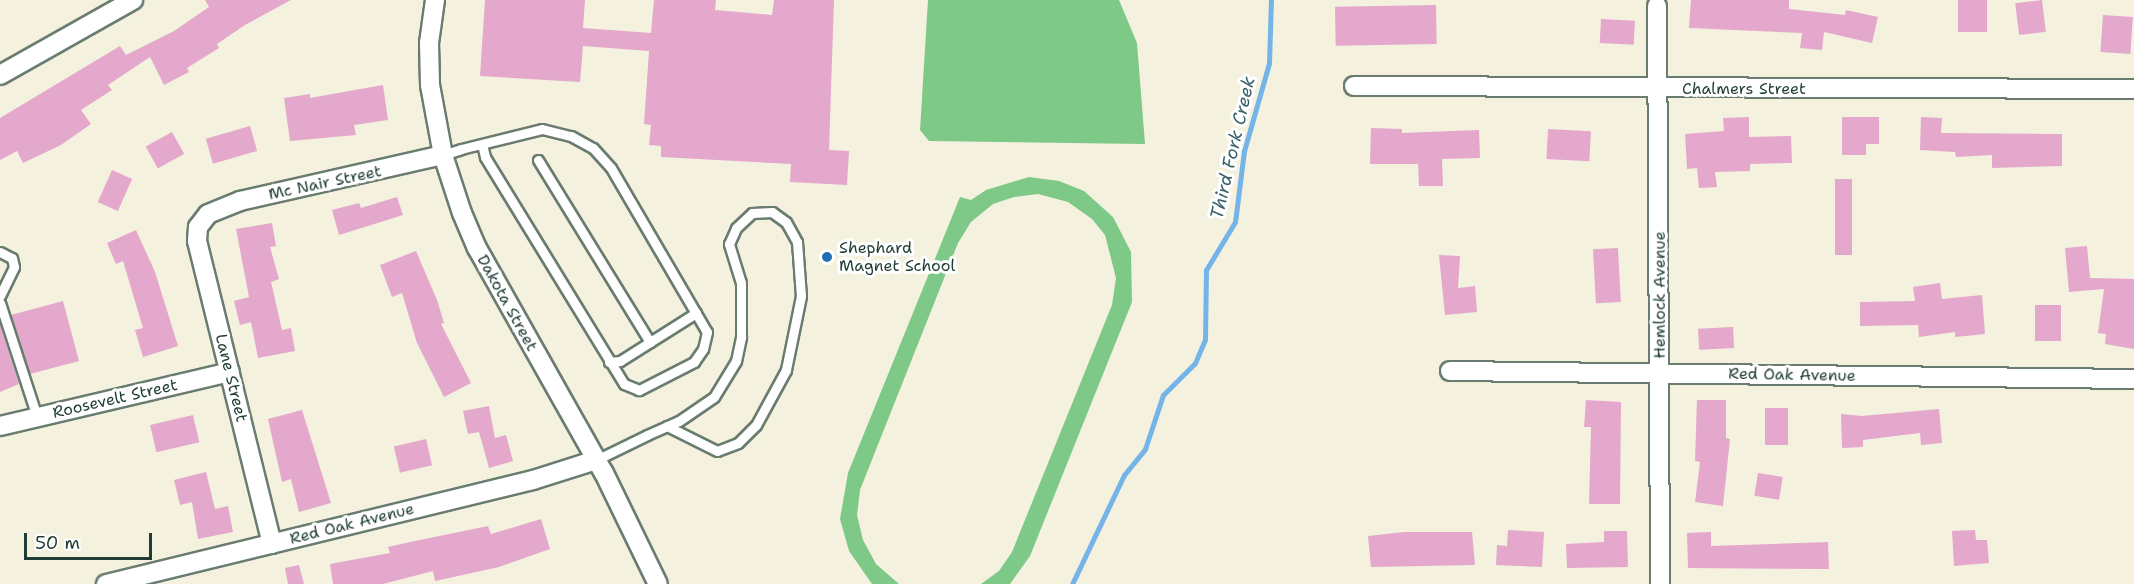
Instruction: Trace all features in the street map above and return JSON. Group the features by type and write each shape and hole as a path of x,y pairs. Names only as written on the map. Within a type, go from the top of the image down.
{"street":[{"path":"0,75 134,0"},
{"name":"Dakota Street","path":"435,0 429,43 430,85 443,155 477,248 596,460 658,584"},
{"name":"Hemlock Avenue","path":"1656,6 1660,584"},
{"name":"Chalmers Street","path":"1354,86 2134,90"},
{"name":"Mc Nair Street","path":"208,214 240,201 443,155"},
{"name":"Lane Street","path":"208,214 198,227 197,241 272,544"},
{"name":"Red Oak Avenue","path":"1450,371 2134,379"},
{"name":"Roosevelt Street","path":"0,426 230,372"},
{"name":"Red Oak Avenue","path":"106,584 533,480 596,460"}],"lane":[{"path":"443,155 482,144 542,129 571,136 593,148 611,168 707,332 703,349 694,362 661,382 639,390 624,384 485,157 482,144"},
{"path":"538,159 650,342"},
{"path":"596,460 667,426 714,397 736,362 744,307 729,244 736,228 752,213 772,212 786,222 797,242 801,296 786,370 756,425 738,443 717,451 667,426"},
{"path":"0,252 12,258 14,267 0,296"},
{"path":"0,303 37,417"},
{"path":"609,362 620,361 696,313"}],"green space":[{"path":"928,0 1119,0 1137,43 1145,144 929,141 920,130"},
{"path":"1029,177 1059,181 1084,191 1113,217 1131,252 1132,302 1030,556 1010,584 981,584 999,571 1012,552 1112,305 1116,278 1105,235 1092,219 1068,202 1038,194 1014,197 993,204 971,222 958,243 860,490 857,515 863,540 876,564 899,584 872,584 849,551 840,519 848,473 960,197 971,200 986,190"}],"building":[{"path":"205,0 291,0 245,25 217,44 219,48 187,68 189,72 164,85 150,57 108,85 112,90 81,110 91,124 61,145 23,163 17,151 0,160 0,118 120,46 126,55 174,31 209,7"},
{"path":"485,0 585,0 583,28 651,33 654,0 716,0 715,10 772,15 774,0 834,0 829,150 849,151 847,185 790,182 791,164 661,157 661,146 649,145 651,125 644,124 649,51 583,46 580,82 480,76"},
{"path":"1691,0 1789,0 1789,9 1845,15 1846,10 1878,17 1872,43 1824,32 1822,50 1800,48 1802,33 1689,28"},
{"path":"1958,0 1987,0 1987,32 1958,32"},
{"path":"2042,0 2046,32 2019,35 2015,3"},
{"path":"1436,5 1437,44 1336,46 1335,7"},
{"path":"2103,15 2133,17 2130,54 2100,52"},
{"path":"1601,19 1635,21 1634,45 1600,43"},
{"path":"383,85 388,120 354,125 356,135 290,141 284,98 310,94 310,98"},
{"path":"1749,117 1749,137 1791,136 1792,163 1750,164 1750,171 1715,172 1717,187 1699,188 1697,168 1687,169 1685,134 1724,131 1723,118"},
{"path":"1842,117 1879,117 1879,144 1866,144 1866,155 1842,155"},
{"path":"1921,117 1942,118 1941,133 2062,134 2062,166 1992,168 1992,155 1956,157 1955,152 1920,150"},
{"path":"250,126 257,151 213,164 206,139"},
{"path":"1371,128 1402,129 1402,133 1479,130 1480,158 1442,159 1443,186 1419,186 1418,164 1370,164"},
{"path":"1548,129 1591,131 1589,161 1546,159"},
{"path":"172,132 184,154 158,168 146,147"},
{"path":"112,170 132,179 118,211 98,202"},
{"path":"1835,179 1852,179 1852,255 1835,255"},
{"path":"397,197 403,215 339,235 332,210 359,203 361,208"},
{"path":"272,223 276,246 270,247 279,279 271,282 282,330 291,328 295,351 258,358 251,322 240,325 234,301 249,297 236,229"},
{"path":"136,230 155,272 178,346 143,357 135,330 143,328 123,261 116,264 107,243"},
{"path":"2087,246 2090,278 2134,279 2134,349 2105,344 2106,334 2098,333 2104,289 2069,292 2065,248"},
{"path":"1618,248 1621,302 1596,303 1593,249"},
{"path":"416,251 437,300 444,323 441,324 471,383 444,397 417,343 402,293 392,297 380,265"},
{"path":"1439,255 1460,256 1458,288 1475,286 1477,312 1445,315"},
{"path":"1940,283 1942,299 1982,295 1985,334 1955,337 1955,332 1919,337 1918,325 1860,326 1860,302 1915,301 1913,287"},
{"path":"63,301 79,361 27,375 11,315"},
{"path":"2035,305 2061,305 2061,341 2035,341"},
{"path":"0,325 19,384 0,392"},
{"path":"1733,327 1734,348 1699,350 1698,329"},
{"path":"1586,400 1621,402 1620,504 1589,504 1591,427 1584,427"},
{"path":"1697,400 1726,400 1726,438 1730,439 1723,506 1695,502 1700,462 1695,461"},
{"path":"489,406 495,438 506,435 513,461 489,468 479,432 468,434 463,411"},
{"path":"1765,408 1788,408 1788,445 1765,445"},
{"path":"1939,409 1942,443 1921,445 1920,433 1863,440 1863,447 1842,448 1841,414 1862,416"},
{"path":"302,410 331,503 299,512 291,479 282,482 268,419"},
{"path":"193,415 199,442 156,452 150,425"},
{"path":"426,439 432,465 400,473 394,446"},
{"path":"206,472 215,509 228,506 233,532 198,539 192,502 180,505 174,480"},
{"path":"1758,473 1783,477 1779,500 1754,496"},
{"path":"541,519 550,549 499,567 435,581 433,571 383,584 333,584 330,564 390,553 388,547 410,542 488,526 491,534"},
{"path":"1508,530 1544,532 1542,567 1496,565 1497,545 1507,546"},
{"path":"1975,530 1976,540 1987,540 1989,563 1954,566 1952,531"},
{"path":"1604,531 1627,531 1628,567 1567,568 1566,544 1604,542"},
{"path":"1404,532 1472,532 1475,565 1371,567 1368,536"},
{"path":"1711,532 1711,546 1828,542 1829,569 1688,568 1687,533"},
{"path":"299,565 304,584 288,584 285,568"}],"waterway":[{"name":"Third Fork Creek","path":"1072,584 1124,475 1145,449 1163,395 1195,363 1205,340 1206,270 1235,222 1244,151 1269,63 1271,0"}],"place":[{"name":"Shephard Magnet School","path":"827,257"}]}
